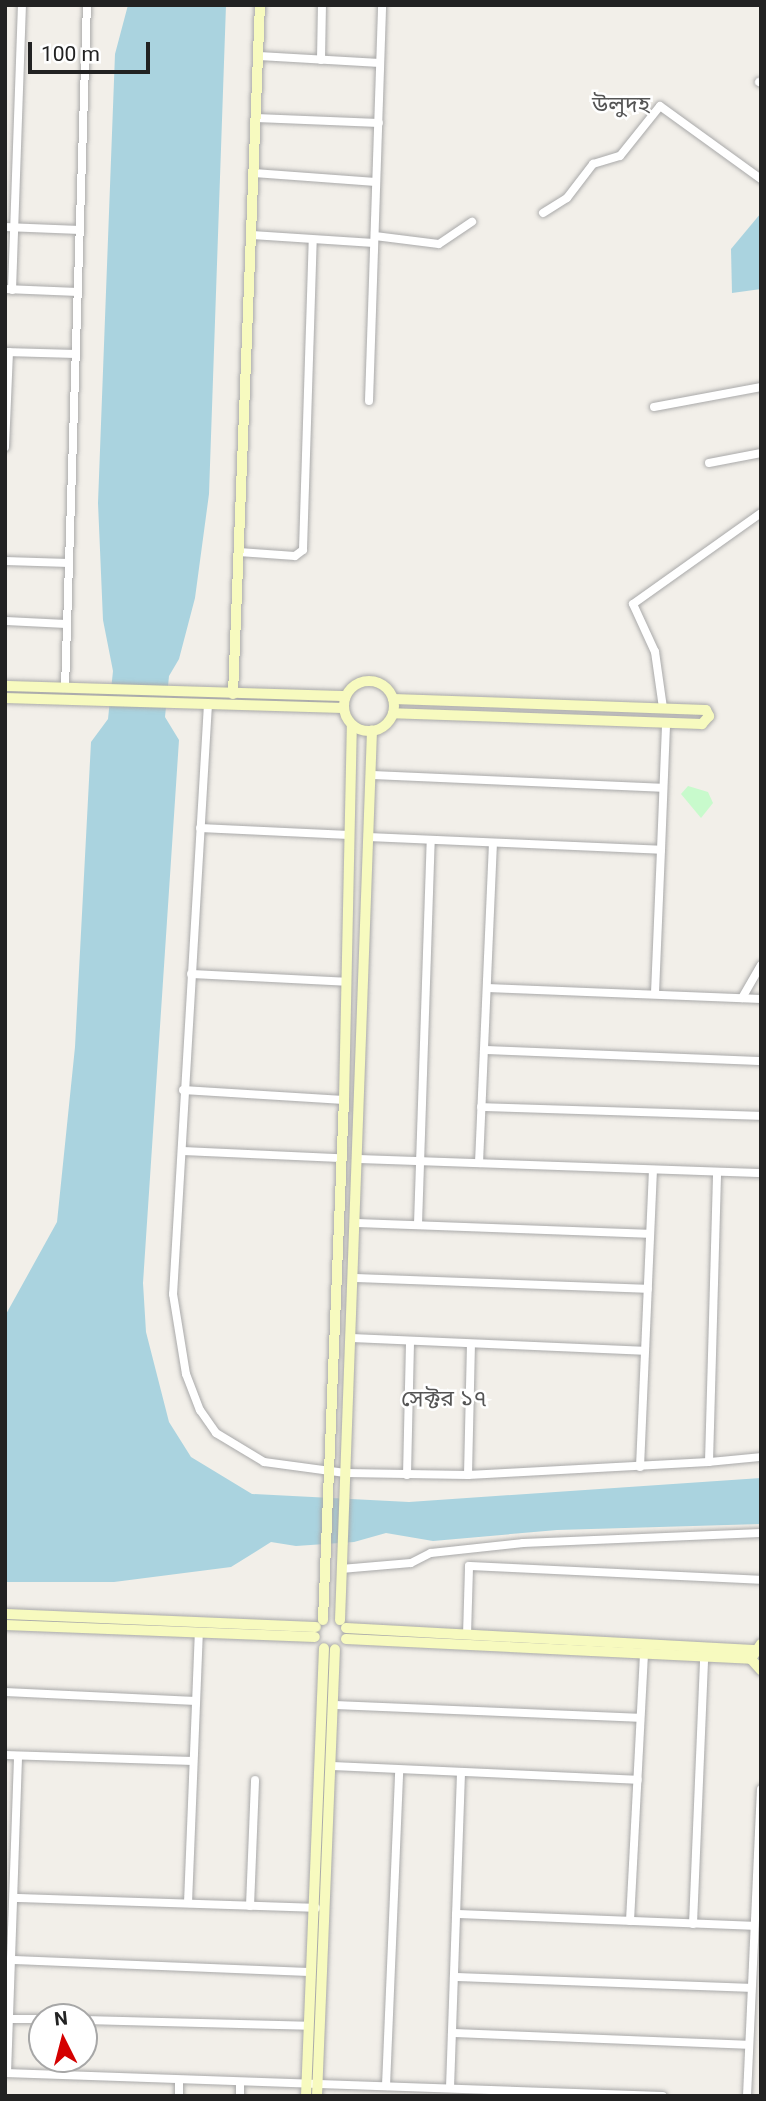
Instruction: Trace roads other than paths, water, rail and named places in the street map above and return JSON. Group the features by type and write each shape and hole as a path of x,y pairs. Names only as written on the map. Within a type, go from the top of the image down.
{"street":[{"path":"22,5 9,289 78,292"},
{"path":"65,688 87,5"},
{"path":"233,694 260,5"},
{"path":"321,61 322,5"},
{"path":"369,401 382,5"},
{"path":"259,57 380,63"},
{"path":"543,213 567,198 593,164 620,156 656,108 669,111 761,179"},
{"path":"256,118 379,123"},
{"path":"254,173 376,182"},
{"path":"252,235 439,244 472,222"},
{"path":"10,227 80,230"},
{"path":"239,552 295,555 303,550 313,240"},
{"path":"5,447 7,352 76,354"},
{"path":"654,407 761,387"},
{"path":"709,463 761,453"},
{"path":"663,708 655,652 633,604 761,513"},
{"path":"5,561 69,563"},
{"path":"5,621 67,624"},
{"path":"306,2090 311,1972 331,1766 329,1648 318,1628 326,1568 344,1100 352,725 343,708 345,696 356,684 372,681 387,688 393,699 393,713 385,726 372,732 352,725"},
{"path":"5,686 195,698 208,704 343,708"},
{"path":"5,698 83,701 195,698 233,694 345,696"},
{"path":"393,699 706,710 709,716 702,724 393,713"},
{"path":"208,704 183,1090 183,1151 174,1310 181,1355 200,1410 216,1433 251,1457 275,1465 345,1475 468,1475 639,1467 761,1457"},
{"path":"655,993 666,723"},
{"path":"317,2096 318,1908 329,1648 344,1629 341,1569 372,732"},
{"path":"371,775 663,788"},
{"path":"201,828 349,835"},
{"path":"369,837 661,850"},
{"path":"418,1224 431,840"},
{"path":"479,1163 493,843"},
{"path":"742,998 761,965"},
{"path":"191,974 347,982"},
{"path":"486,988 761,999"},
{"path":"484,1050 761,1061"},
{"path":"183,1090 344,1100"},
{"path":"481,1107 761,1116"},
{"path":"183,1151 340,1158"},
{"path":"356,1159 761,1174"},
{"path":"639,1467 653,1170"},
{"path":"709,1462 718,1172"},
{"path":"354,1223 650,1234"},
{"path":"353,1278 648,1289"},
{"path":"350,1338 645,1351"},
{"path":"407,1475 410,1342"},
{"path":"468,1475 471,1344"},
{"path":"341,1569 411,1563 431,1553 523,1543 761,1533"},
{"path":"467,1635 469,1566 761,1580"},
{"path":"5,1614 755,1651"},
{"path":"5,1625 199,1632 318,1628"},
{"path":"344,1629 644,1653 704,1656 755,1651"},
{"path":"188,1903 199,1632"},
{"path":"755,1651 761,1670"},
{"path":"630,1921 644,1653"},
{"path":"693,1924 704,1656"},
{"path":"5,1692 196,1701"},
{"path":"332,1705 640,1718"},
{"path":"5,1755 193,1761"},
{"path":"18,1756 15,1898 6,2073 240,2082 306,2090 318,2084 663,2096"},
{"path":"331,1766 638,1780"},
{"path":"386,2086 399,1770"},
{"path":"450,2088 461,1773"},
{"path":"250,1906 255,1780"},
{"path":"747,2096 761,1789"},
{"path":"15,1898 318,1908"},
{"path":"456,1914 754,1926"},
{"path":"12,1960 311,1972"},
{"path":"454,1977 750,1988"},
{"path":"10,2019 28,2020"},
{"path":"98,2021 308,2026"},
{"path":"452,2034 749,2045"},
{"path":"179,2080 179,2096"},
{"path":"240,2082 240,2096"}],"water":[{"path":"128,5 226,5 209,494 195,598 179,659 169,676 165,717 179,740 143,1283 146,1332 169,1422 191,1457 252,1494 409,1502 761,1478 761,1524 557,1530 433,1541 386,1533 354,1542 296,1546 271,1542 231,1567 114,1582 5,1582 5,1316 57,1222 75,1047 91,742 108,719 113,671 103,620 98,503 115,54"},
{"path":"761,213 761,289 732,293 731,249"}],"district":[{"name":"উলুদহ","path":"621,105"},
{"name":"সেক্টর ১৭","path":"444,1399"}]}
